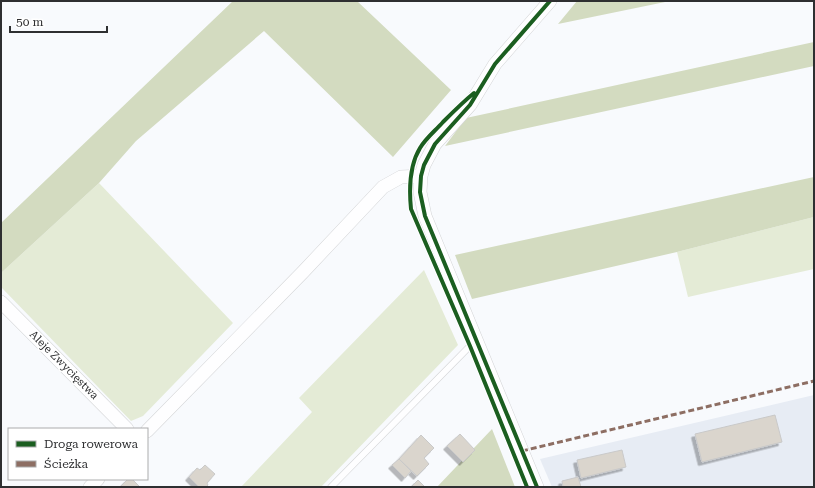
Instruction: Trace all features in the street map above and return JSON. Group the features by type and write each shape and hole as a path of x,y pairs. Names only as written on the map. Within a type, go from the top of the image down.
{"street":[{"path":"537,487 425,216 420,192 420,176 435,144 470,105 495,64 550,1"},
{"path":"148,431 303,272 383,187 401,177 420,176"},
{"name":"Aleje Zwycięstwa","path":"1,302 126,428"}],"lane":[{"path":"331,487 470,346 477,344"}],"shaded area":[{"path":"814,395 814,487 552,487 540,459"}],"green space":[{"path":"233,1 357,1 451,90 393,157 264,31 136,141 99,183 1,273 1,223"},
{"path":"577,1 670,1 558,24"},
{"path":"814,42 814,66 445,146 466,118"},
{"path":"814,177 814,217 677,252 472,299 455,255"},
{"path":"99,183 233,323 143,416 131,421 1,287 1,273"},
{"path":"814,217 814,269 688,297 677,252"},
{"path":"424,270 458,345 321,487 241,487 312,412 299,398"},
{"path":"492,429 515,487 437,487"}],"building":[{"path":"775,415 782,442 702,462 695,434"},
{"path":"460,434 475,450 463,462 447,446"},
{"path":"421,435 434,448 424,458 429,464 417,476 399,459"},
{"path":"622,450 626,467 581,478 577,460"},
{"path":"399,459 411,471 405,478 392,465"},
{"path":"205,465 215,474 207,483 208,485 206,487 199,487 189,477 197,468 200,470"},
{"path":"578,477 581,487 563,487 562,481"},
{"path":"127,480 133,480 140,487 120,487"},
{"path":"418,480 425,487 411,487"}],"marked path":[{"path":"522,451 814,381"}],"cycle path":[{"path":"537,487 425,216 420,192 421,176 424,165 435,144 470,105 495,64 550,1"},
{"path":"474,93 462,103 428,138 416,155 411,178 411,209 470,346 527,487"}]}
